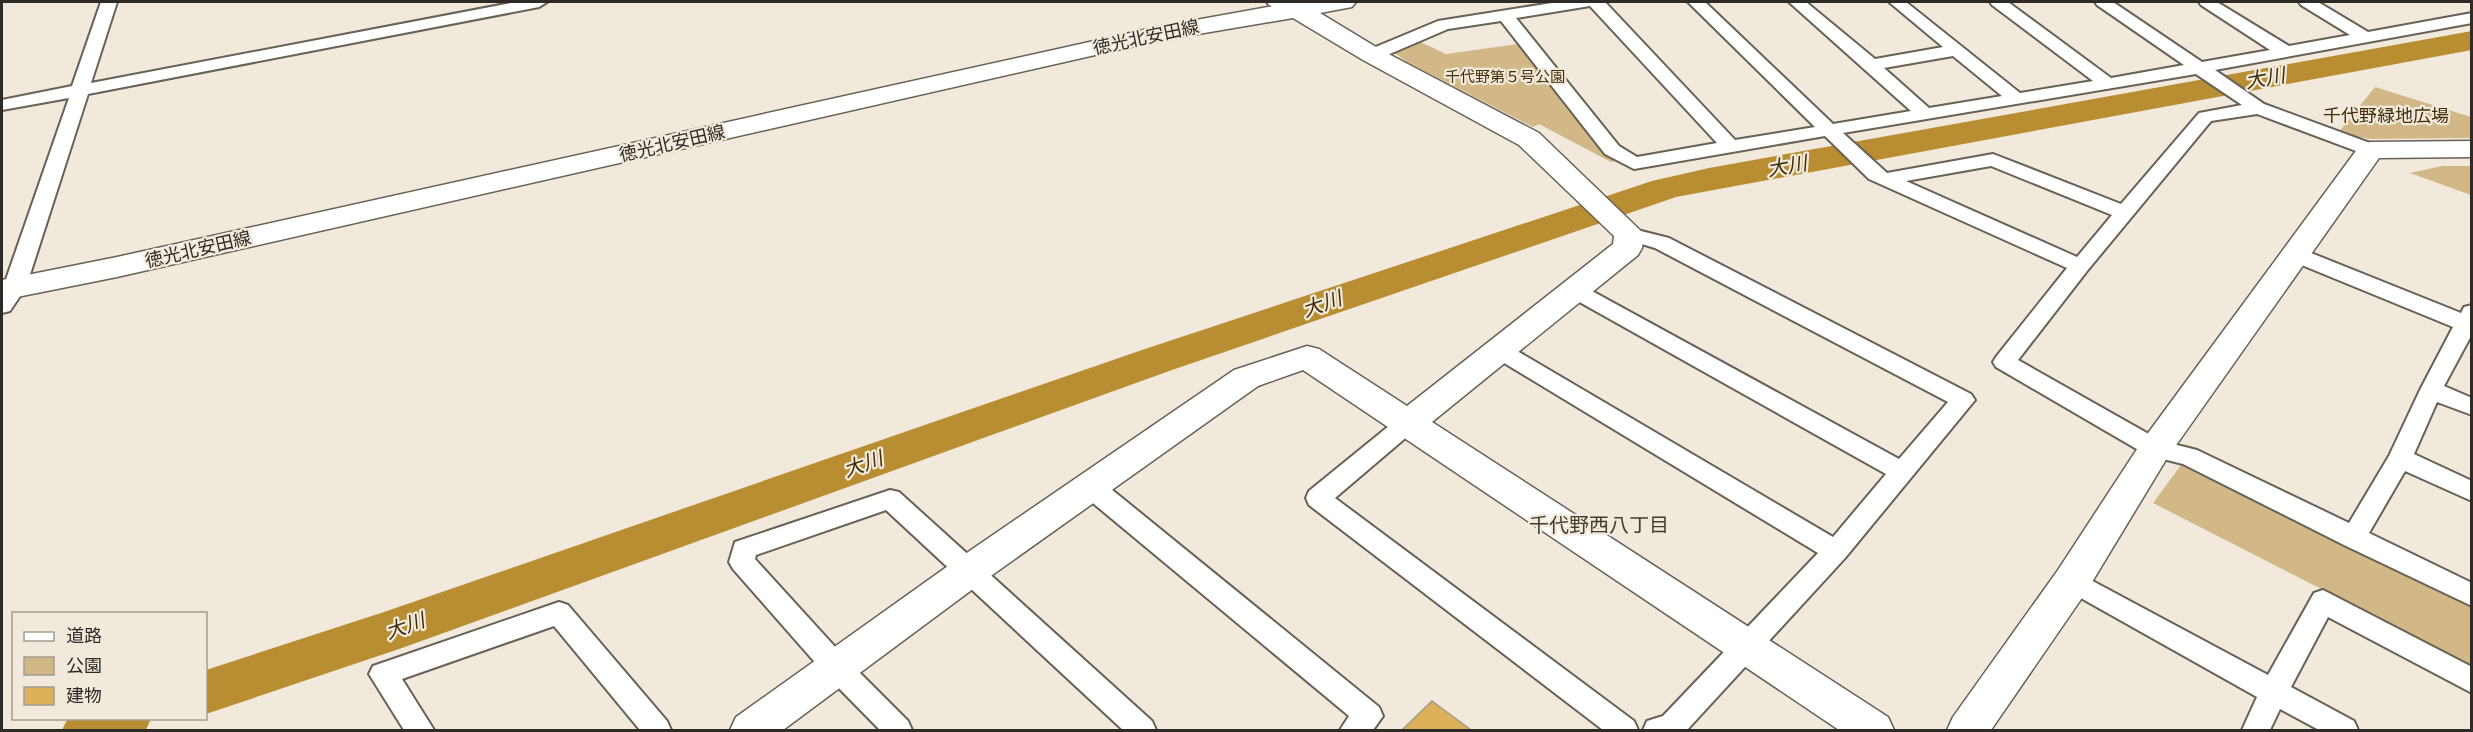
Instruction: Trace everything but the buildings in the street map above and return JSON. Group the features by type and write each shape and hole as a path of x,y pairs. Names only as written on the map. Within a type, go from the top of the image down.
{"street":[{"path":"6,294 80,91 109,2"},
{"path":"2,105 539,2"},
{"name":"徳光北安田線","path":"6,294 129,264 1285,5 1344,2"},
{"path":"1372,55 1444,25 1585,2"},
{"path":"1596,2 1730,146"},
{"path":"1696,2 1876,175 2080,266"},
{"path":"1797,2 1924,113"},
{"path":"1897,2 2016,98"},
{"path":"1998,2 2107,83"},
{"path":"2103,2 2258,108 2371,150 2472,149"},
{"path":"2207,2 2284,51"},
{"path":"2307,2 2364,37"},
{"path":"1285,5 1372,55 1530,139 1614,219 1964,400 1836,551 1746,648 1671,728 1657,730"},
{"path":"1506,16 1612,150 1634,163 1730,146 1833,132 1924,113 2199,68 2472,18"},
{"path":"1870,65 1956,50"},
{"path":"2258,108 2205,117 2080,266 2004,363 2155,449 2189,456 2472,595"},
{"path":"1968,730 2072,581 2155,449 2371,150"},
{"path":"1884,179 1993,160 2125,213"},
{"path":"1614,219 1627,248 1318,498 1624,730"},
{"path":"2294,255 2470,321 2431,390 2400,458 2353,538"},
{"path":"1574,290 1902,472"},
{"path":"1499,350 1836,551"},
{"path":"751,730 968,572 1246,378 1307,357 1873,730"},
{"path":"2431,390 2472,407"},
{"path":"2400,458 2472,492"},
{"path":"1091,487 1369,716 1354,730"},
{"path":"898,730 837,668 742,562 744,549 890,499 1142,730"},
{"path":"2072,581 2344,730"},
{"path":"2256,730 2274,691 2323,600 2472,681"},
{"path":"420,730 383,674 559,613 657,730"}],"green space":[{"name":"千代野第５号公園","path":"1416,40 1446,54 1518,44 1617,161 1611,162 1539,124 1533,127 1407,62 1392,51"},
{"name":"千代野緑地広場","path":"2375,87 2471,117 2471,138 2370,139 2338,133"},
{"name":"千代野緑地広場","path":"2442,166 2471,166 2471,195 2410,173"},
{"path":"2184,461 2471,605 2471,679 2337,597 2153,503"}],"waterway":[{"name":"大川","path":"207,692 384,633 1157,360 1665,189 1709,179 2472,40"},
{"name":"大川","path":"89,730 119,720"}],"district":[{"name":"千代野西八丁目","path":"1599,525"}]}
